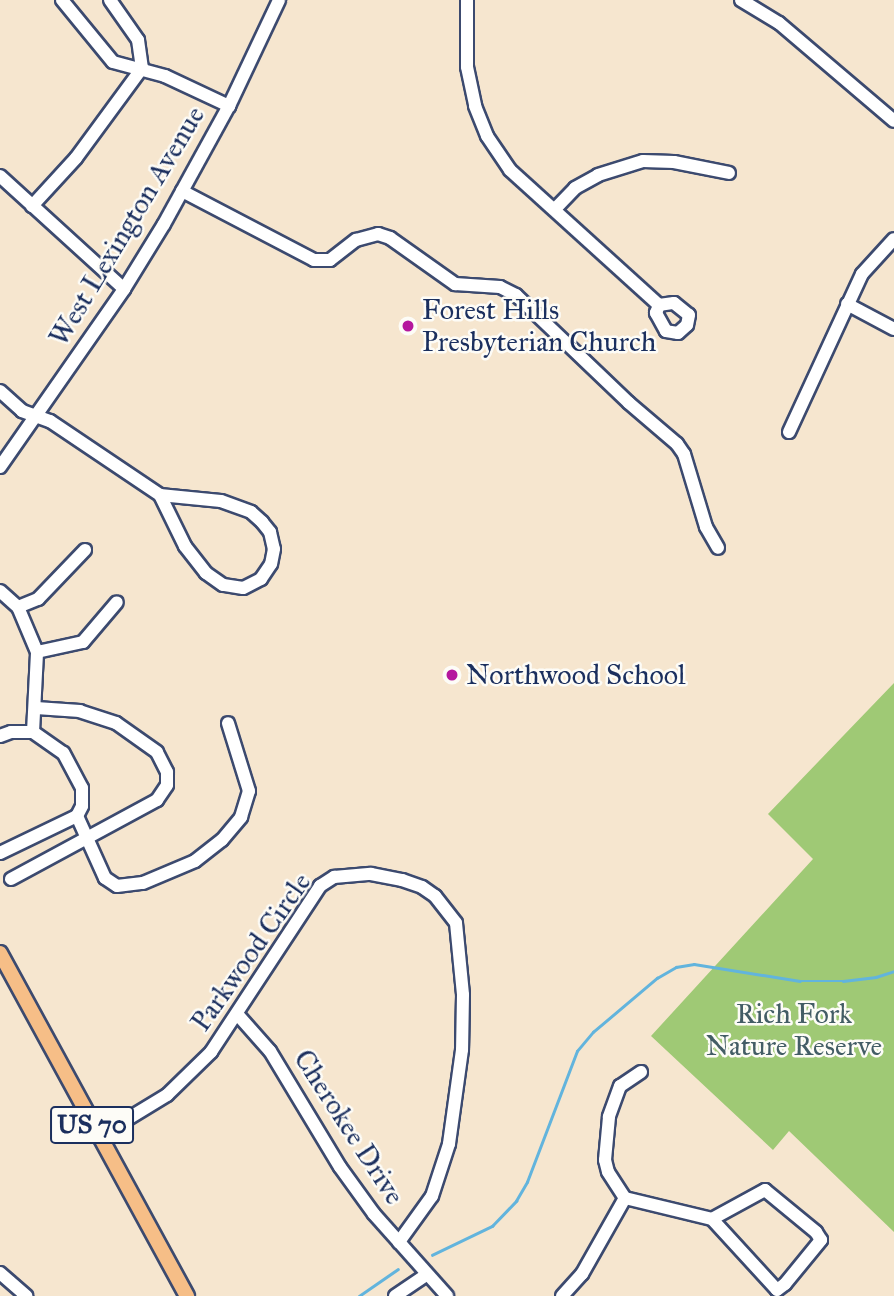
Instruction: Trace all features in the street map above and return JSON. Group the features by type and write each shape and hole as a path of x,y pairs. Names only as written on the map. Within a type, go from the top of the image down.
{"main road":[{"name":"US 70","path":"0,953 187,1296"}],"street":[{"path":"62,0 113,62 142,68 229,106"},
{"path":"32,206 76,158 142,68 138,40 110,0"},
{"name":"West Lexington Avenue","path":"0,467 124,289 229,106 279,0"},
{"path":"467,0 467,67 475,106 487,136 510,170 659,305"},
{"path":"741,0 779,23 894,121"},
{"path":"555,209 575,188 598,175 643,161 674,163 729,173"},
{"path":"0,176 124,289"},
{"path":"182,191 314,260 330,260 363,236 378,234 390,238 455,284 500,287 516,295 629,403 677,444 684,454 706,527 718,548"},
{"path":"789,432 862,274 894,239"},
{"path":"847,304 894,329"},
{"path":"0,391 22,411 50,421 160,495 220,501 255,515 270,533 274,549 271,564 261,579 244,588 223,585 206,573 185,546 160,495"},
{"path":"18,607 38,599 85,550"},
{"path":"0,591 18,607 37,652 33,732"},
{"path":"37,652 83,642 117,602"},
{"path":"10,879 157,800 167,785 164,762 148,743 116,723 80,712 36,708"},
{"path":"77,816 105,878 117,886 144,883 195,861 222,840 241,817 249,791 228,723"},
{"path":"0,736 33,732 63,753 82,788 82,806 77,816 0,853"},
{"name":"Parkwood Circle","path":"98,1137 167,1095 211,1052 238,1015 320,886 334,877 370,874 402,880 422,887 448,909 459,935 463,995 459,1089 441,1172 425,1209 399,1242"},
{"name":"Cherokee Drive","path":"238,1015 270,1051 340,1167 426,1275 447,1296"},
{"path":"641,1072 620,1086 609,1117 605,1160 608,1172 625,1198 712,1219 777,1290 821,1240 816,1231 765,1190 712,1219"},
{"path":"568,1293 582,1274 625,1198"},
{"path":"0,1273 26,1296"},
{"path":"395,1296 426,1275"}],"green space":[{"name":"Rich Fork Nature Reserve","path":"894,683 894,1232 789,1131 773,1150 651,1036 813,859 768,814"}],"waterway":[{"path":"432,1255 492,1226 516,1201 527,1182 577,1051 593,1032 657,978 676,967 694,964 800,981 843,981 876,977 894,971"},
{"path":"359,1296 398,1269"}],"place":[{"name":"Forest Hills Presbyterian Church","path":"408,326"},
{"name":"Northwood School","path":"452,675"}]}
